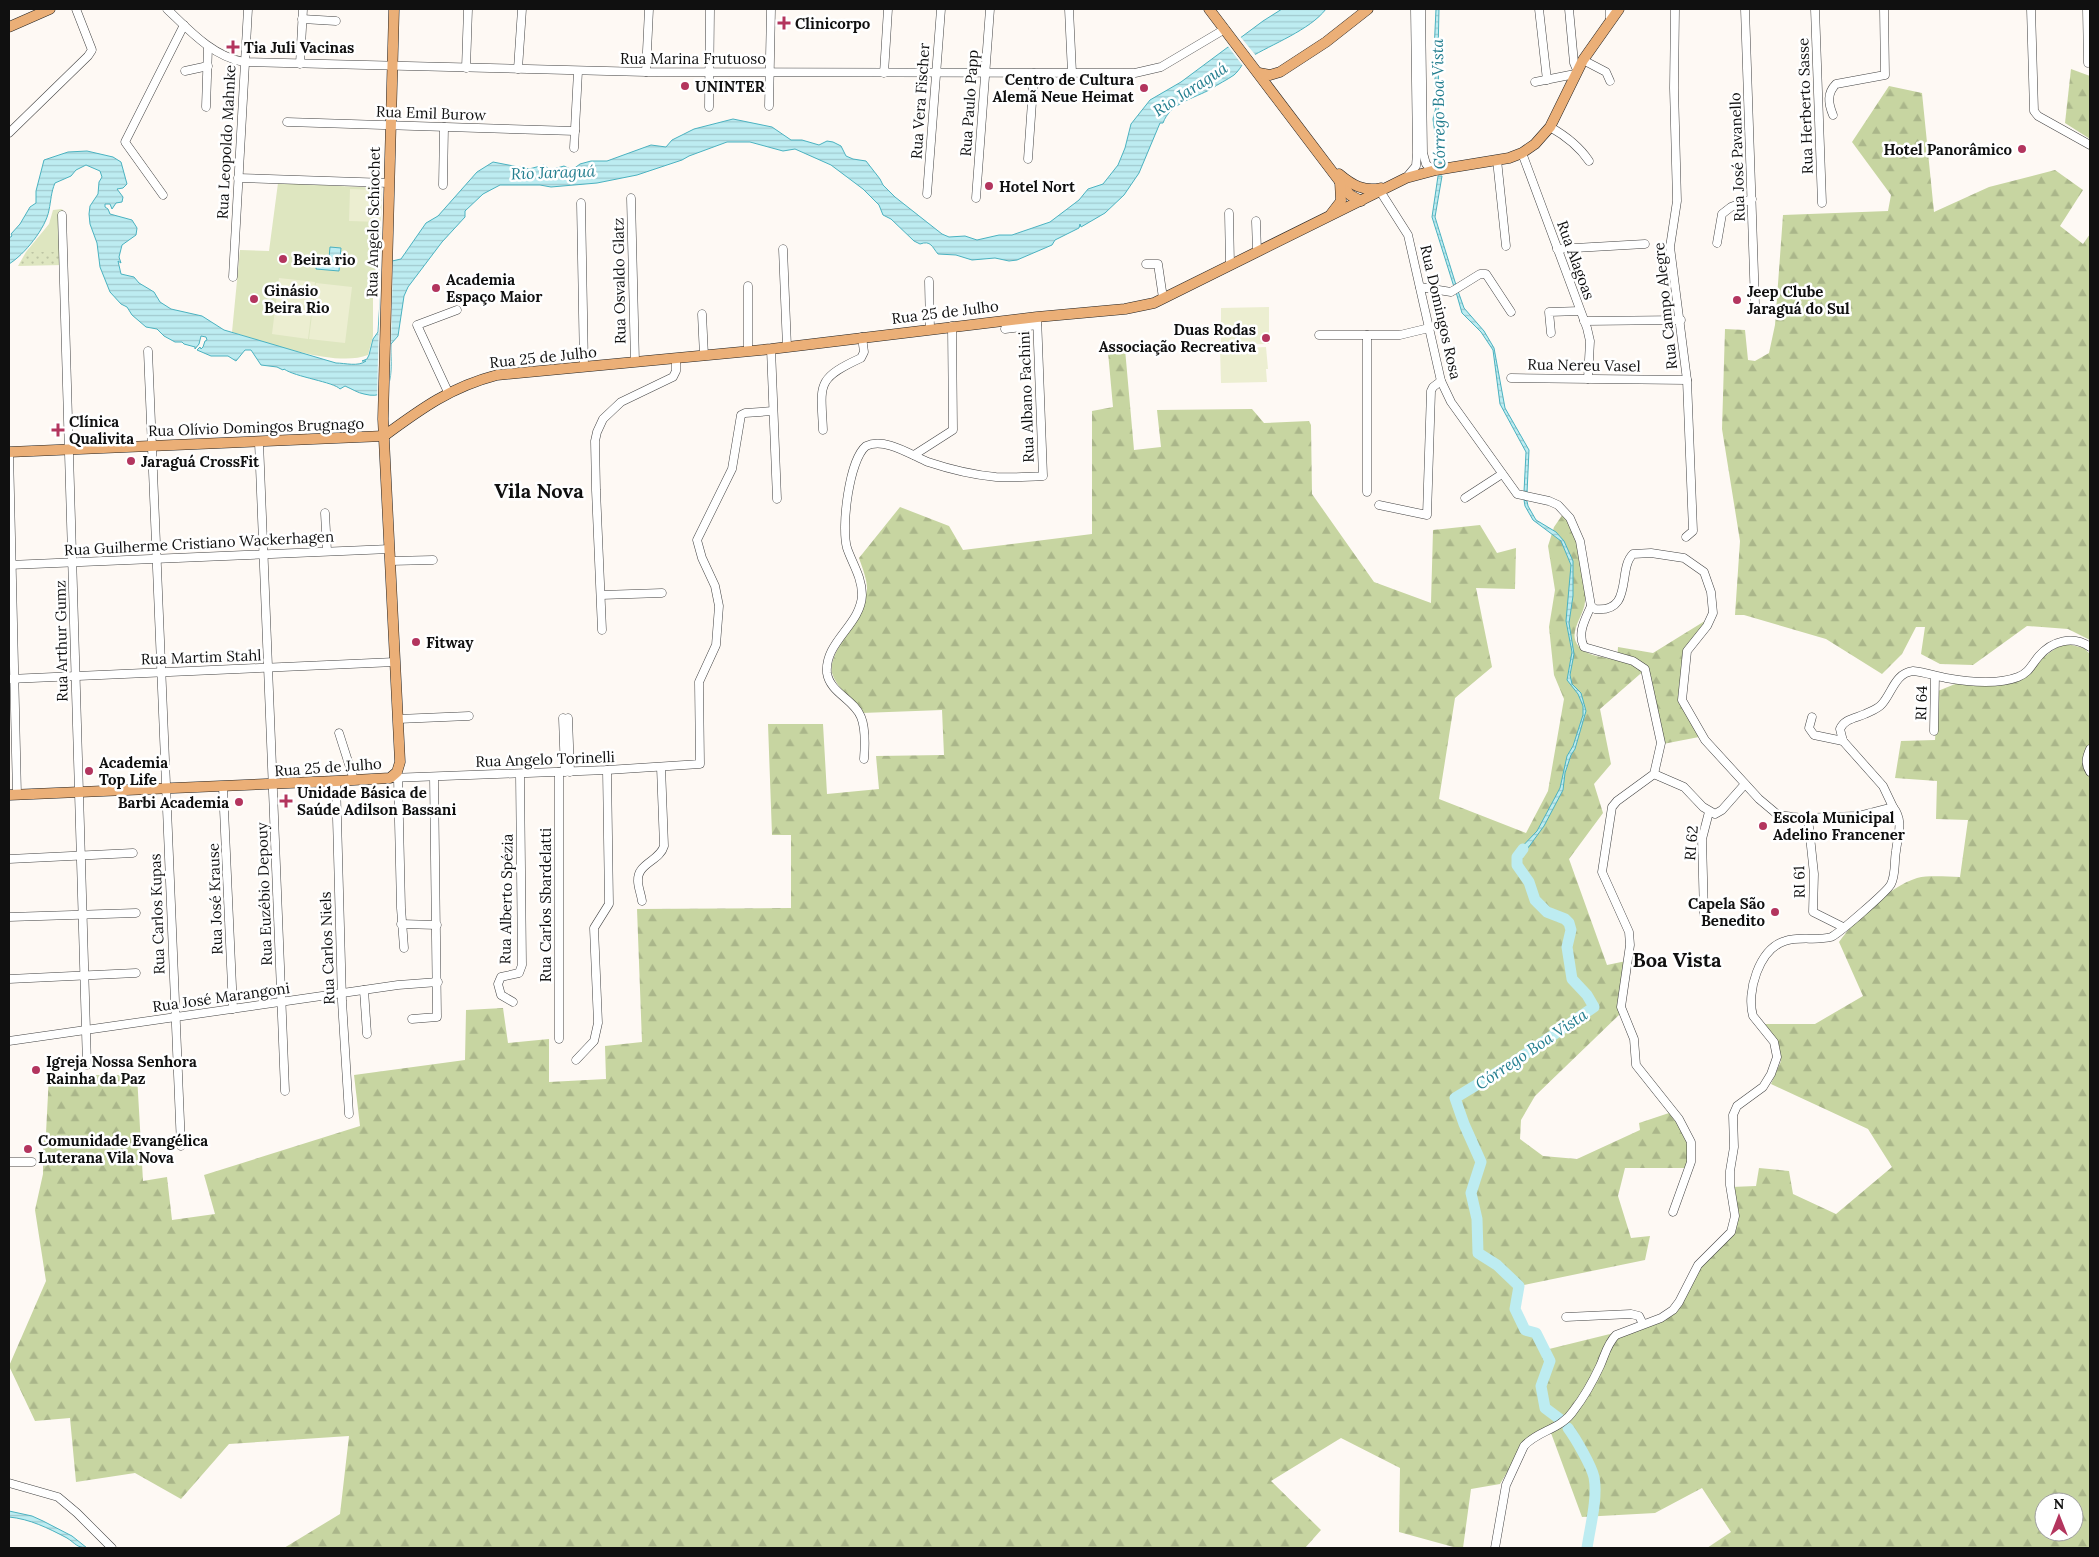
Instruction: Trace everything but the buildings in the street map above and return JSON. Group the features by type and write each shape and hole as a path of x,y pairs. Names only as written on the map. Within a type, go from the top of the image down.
{"main road":[{"path":"9,28 30,13 50,9"},
{"name":"Rua Angelo Schiochet","path":"384,436 394,9"},
{"path":"1210,9 1353,198 1362,201"},
{"path":"1257,71 1270,74 1280,72 1326,42 1368,9"},
{"path":"1522,153 1539,140 1550,127 1582,60 1619,9"},
{"path":"1279,99 1276,82 1280,72"},
{"name":"Rua 25 de Julho","path":"13,795 273,785 394,778 400,762 384,436 448,392 473,381 497,375 771,349 952,326 1037,321 1133,308 1163,298 1406,178 1437,170 1497,160 1522,153"},
{"path":"1331,167 1361,188 1373,189 1392,185"},
{"path":"1327,218 1340,201 1342,193 1340,181"},
{"name":"Rua Olívio Domingos Brugnago","path":"9,452 384,436"}],"street":[{"path":"9,133 92,50 76,9"},
{"name":"Rua Marina Frutuoso","path":"166,9 208,47 235,60 244,62 578,71 770,73 1148,72 1161,68 1228,33"},
{"name":"Rua Leopoldo Mahnke","path":"233,277 248,9"},
{"path":"300,64 303,9"},
{"path":"466,68 468,9"},
{"path":"518,69 522,9"},
{"path":"646,72 648,9"},
{"path":"709,107 710,9"},
{"path":"769,106 771,9"},
{"path":"884,73 888,9"},
{"name":"Rua Vera Fischer","path":"928,194 941,9"},
{"name":"Rua Paulo Papp","path":"976,198 990,9"},
{"path":"1070,9 1072,73"},
{"path":"1406,178 1416,166 1417,153 1415,9"},
{"path":"1421,9 1423,154 1425,162 1437,170"},
{"path":"1540,9 1547,80"},
{"path":"1534,82 1576,72 1569,9"},
{"path":"1610,9 1610,20"},
{"name":"Rua Campo Alegre","path":"1675,9 1674,88 1677,201 1670,247 1681,320 1687,380 1693,531 1686,537"},
{"name":"Rua José Pavanello","path":"1745,9 1755,304"},
{"name":"Rua Herberto Sasse","path":"1815,9 1822,203"},
{"path":"1833,114 1829,97 1830,90 1836,84 1847,80 1885,75 1884,9"},
{"path":"2030,9 2034,111 2038,116 2090,145"},
{"path":"2087,9 2088,63"},
{"path":"302,19 336,22"},
{"path":"163,195 125,142 184,25"},
{"path":"206,107 208,47"},
{"path":"1582,60 1606,72 1610,81"},
{"path":"185,71 208,66"},
{"path":"574,148 578,71"},
{"path":"1028,159 1034,73"},
{"name":"Rua Emil Burow","path":"287,122 575,131"},
{"path":"443,185 444,127"},
{"path":"1550,127 1564,135 1582,151 1589,161"},
{"name":"Rua Alagoas","path":"1522,153 1590,341 1588,379"},
{"path":"1497,160 1506,246"},
{"path":"238,178 389,183"},
{"name":"Rua Domingos Rosa","path":"1380,191 1408,235 1441,381 1451,402 1519,495 1549,501 1558,505 1570,518 1580,541 1591,606"},
{"name":"Rua Osvaldo Glatz","path":"630,198 635,362"},
{"path":"1717,243 1722,214 1731,207 1752,199"},
{"path":"581,203 584,367"},
{"path":"1229,213 1230,265"},
{"name":"Rua Arthur Gumz","path":"62,215 73,562 79,855 87,1065"},
{"path":"1256,220 1257,252"},
{"path":"1557,249 1645,244"},
{"path":"783,249 787,347"},
{"path":"1146,264 1158,264 1163,298"},
{"path":"1420,287 1451,292 1480,274 1486,274 1511,312"},
{"path":"929,281 930,329"},
{"path":"748,286 748,351"},
{"path":"448,392 417,325 457,310"},
{"path":"1551,333 1549,312 1580,311"},
{"path":"702,314 704,356"},
{"path":"1584,321 1681,320"},
{"path":"1005,329 1037,321"},
{"name":"Rua Albano Fachini","path":"914,455 954,469 996,477 1043,476 1037,321"},
{"path":"864,759 865,738 861,717 852,704 834,687 827,673 830,652 850,625 862,597 860,583 847,548 845,532 852,479 859,454 869,444 888,446 914,455 953,430 952,326"},
{"path":"1319,335 1400,334 1429,328"},
{"path":"1367,335 1367,492"},
{"path":"823,430 822,386 826,379 861,358 864,352 862,337"},
{"path":"771,349 778,499"},
{"name":"Rua Carlos Kupas","path":"148,351 181,1146"},
{"path":"602,630 596,490 595,441 597,432 603,419 621,402 673,377 676,371 676,358"},
{"name":"Rua Nereu Vasel","path":"1511,378 1687,380"},
{"path":"1379,505 1427,515 1431,391 1433,386 1441,381"},
{"name":"Rua Angelo Torinelli","path":"394,778 565,772 700,764 699,682 716,646 719,606 715,586 700,553 697,540 732,470 741,415 744,413 773,411"},
{"name":"Rua Euzébio Depouy","path":"259,442 285,1091"},
{"path":"9,452 13,795"},
{"path":"1465,498 1502,474"},
{"path":"325,513 326,551"},
{"name":"Rua Guilherme Cristiano Wackerhagen","path":"10,565 390,549"},
{"path":"1673,1212 1691,1162 1691,1142 1679,1119 1636,1064 1634,1039 1623,1013 1621,1002 1630,944 1629,932 1602,872 1612,807 1617,801 1654,774 1661,743 1645,669 1633,661 1584,648 1580,640 1581,630 1591,606 1595,610 1607,609 1616,601 1623,590 1629,558 1636,553 1668,554 1684,558 1704,572 1710,592 1713,613 1708,626 1687,651 1682,700 1705,740 1745,784 1778,815 1808,818 1858,816 1893,807"},
{"path":"390,561 433,560"},
{"path":"601,595 662,593"},
{"path":"1495,1548 1506,1485 1524,1446 1528,1441 1557,1427 1567,1419 1599,1368 1610,1341 1616,1335 1661,1318 1672,1310 1679,1302 1698,1265 1707,1254 1726,1238 1734,1225 1734,1207 1730,1185 1734,1147 1733,1115 1737,1106 1763,1087 1771,1074 1776,1057 1774,1042 1753,1016 1752,1011 1752,994 1760,965 1780,943 1794,939 1832,937 1888,890 1892,883 1900,822 1898,814 1883,786 1843,741 1840,734 1841,726 1845,722 1874,710 1881,705 1896,682 1907,672 1922,672 1935,676 1981,681 2013,679 2025,674 2039,656 2059,642 2076,641 2090,647"},
{"name":"Rua Martim Stahl","path":"11,679 395,662"},
{"name":"RI 64","path":"1934,731 1935,676"},
{"path":"398,719 469,716"},
{"path":"1812,717 1809,728 1814,735 1843,741"},
{"name":"Rua Carlos Sbardelatti","path":"559,1039 565,718"},
{"path":"339,733 354,780"},
{"path":"2090,749 2086,758 2087,767 2090,772"},
{"path":"642,901 638,875 642,869 660,855 664,846 661,767"},
{"path":"576,1060 594,1042 598,1022 594,928 609,904 607,770"},
{"name":"Rua Alberto Spézia","path":"513,1002 501,995 498,984 501,977 519,973 522,965 520,774"},
{"name":"RI 62","path":"1654,774 1684,787 1709,812 1702,839 1704,914"},
{"path":"412,1019 437,1017 434,777"},
{"path":"394,778 404,948"},
{"name":"Rua Carlos Niels","path":"336,781 342,994 349,1114"},
{"path":"1709,812 1719,813 1745,784"},
{"name":"Rua José Krause","path":"224,787 233,1009"},
{"name":"RI 61","path":"1808,818 1814,874 1813,912 1843,927"},
{"path":"9,859 133,853"},
{"path":"9,917 136,913"},
{"path":"402,924 437,924"},
{"path":"9,979 136,973"},
{"name":"Rua José Marangoni","path":"9,1041 364,990 438,982"},
{"path":"364,990 367,1034"},
{"path":"9,1162 32,1162"},
{"path":"1566,1317 1631,1314 1638,1316 1643,1324"},
{"path":"9,1483 58,1497 112,1548"}],"green space":[{"path":"2071,69 2090,76 2090,139 2065,123"},
{"path":"1889,86 1922,93 1934,212 1989,187 2055,170 2083,190 2060,226 2083,244 2090,234 2090,640 2068,629 2027,626 1973,665 1940,664 1921,654 1925,627 1916,627 1902,654 1882,674 1826,639 1744,615 1735,615 1740,541 1722,429 1725,329 1745,330 1748,360 1755,361 1769,353 1775,325 1783,215 1888,211 1891,195 1852,142"},
{"path":"278,183 382,188 379,292 373,296 373,336 368,355 354,358 320,356 281,347 232,332 240,250 269,251"},
{"path":"350,189 382,190 381,222 349,221"},
{"path":"53,210 63,210 63,252 26,252 49,224"},
{"path":"26,252 62,252 63,265 18,266"},
{"path":"279,278 315,282 308,339 272,334"},
{"path":"316,283 352,287 345,343 309,339"},
{"path":"1269,307 1269,344 1221,345 1221,308"},
{"path":"1266,347 1267,382 1221,383 1220,349"},
{"path":"1125,349 1134,450 1161,447 1157,410 1252,409 1264,423 1309,421 1311,425 1312,494 1374,582 1431,603 1433,530 1480,525 1497,553 1516,548 1515,589 1476,588 1492,667 1455,698 1439,799 1526,833 1548,791 1564,699 1554,675 1549,627 1555,590 1548,546 1554,527 1563,514 1578,545 1584,568 1585,602 1575,633 1576,642 1583,650 1594,655 1617,660 1618,647 1653,653 1708,619 1684,653 1679,702 1699,737 1663,744 1654,692 1647,668 1600,709 1611,764 1594,784 1603,813 1569,859 1607,965 1626,961 1620,1014 1535,1096 1521,1120 1520,1139 1543,1156 1577,1159 1640,1130 1639,1123 1669,1113 1685,1138 1688,1151 1688,1168 1625,1168 1618,1196 1631,1238 1650,1236 1645,1260 1519,1286 1515,1309 1525,1330 1536,1333 1545,1350 1610,1334 1659,1316 1673,1307 1696,1263 1732,1231 1731,1187 1756,1186 1759,1168 1789,1171 1793,1194 1836,1214 1892,1167 1868,1129 1771,1084 1781,1061 1774,1039 1765,1024 1815,1024 1863,996 1839,942 1854,923 1884,896 1906,882 1922,877 1960,877 1968,820 1936,819 1937,781 1895,778 1901,741 1935,740 1938,691 1960,682 2014,681 2026,677 2041,659 2063,643 2084,648 2090,654 2090,1548 1707,1548 1731,1532 1702,1488 1655,1513 1582,1517 1551,1433 1536,1432 1526,1441 1500,1484 1471,1489 1463,1548 1399,1532 1400,1468 1341,1438 1271,1481 1321,1530 1305,1548 284,1548 340,1514 349,1436 229,1444 181,1499 135,1473 76,1482 70,1418 35,1421 9,1366 46,1281 35,1210 43,1174 43,1143 46,1133 49,1075 137,1075 143,1181 167,1177 172,1220 215,1214 204,1175 360,1126 354,1075 465,1060 466,1010 503,1008 508,1043 549,1039 549,1082 606,1079 605,1046 642,1042 637,909 791,908 791,835 772,835 768,724 823,724 827,794 879,789 876,756 944,755 942,710 862,713 834,678 832,664 835,654 865,599 867,584 859,558 900,507 949,526 963,550 1092,534 1092,411 1113,407 1108,352"}],"water":[{"name":"Rio Jaraguá","path":"1282,9 1326,9 1319,17 1301,30 1249,58 1231,77 1171,111 1163,123 1160,123 1139,173 1124,195 1105,213 1081,227 1080,224 1079,228 1055,240 1052,245 1017,260 1009,261 995,258 972,260 956,255 938,254 929,244 920,244 914,241 891,219 883,215 879,205 863,189 831,165 795,149 783,151 750,142 727,142 637,175 597,183 551,187 540,185 500,185 483,194 465,211 465,217 442,242 408,287 404,296 398,336 391,344 390,380 382,393 375,395 362,393 345,386 340,389 284,369 261,365 251,350 245,350 236,361 228,356 211,356 197,350 203,347 207,340 206,337 201,336 199,344 195,349 195,347 182,342 175,342 164,336 157,329 146,327 110,292 100,267 97,243 90,224 89,214 90,206 98,194 99,182 102,177 100,171 86,165 76,170 71,176 55,183 44,225 27,248 9,264 9,238 30,207 36,203 36,191 44,160 68,152 87,151 113,157 121,162 127,184 123,188 117,189 123,197 122,202 116,203 112,209 110,204 105,204 105,207 110,214 132,220 137,228 136,235 122,245 119,257 121,263 118,261 121,274 134,277 139,283 154,292 160,302 171,309 202,316 224,330 336,363 359,364 366,361 362,361 367,359 373,339 378,332 381,286 392,261 401,259 426,223 438,216 477,172 493,162 529,169 544,165 550,170 564,166 572,170 580,164 591,161 607,161 651,145 666,147 672,140 694,129 733,119 772,127 791,140 802,140 819,145 827,141 841,146 846,156 866,161 883,185 895,197 942,234 949,237 965,236 977,240 999,235 1012,235 1050,222 1079,200 1088,189 1103,184 1118,165 1125,148 1131,124 1150,100 1181,82"},
{"path":"1436,9 1439,9 1439,105 1437,125 1443,162 1439,163 1433,119 1436,107 1434,52"},
{"path":"1438,176 1442,176 1435,217 1456,285 1454,287 1432,217"},
{"path":"330,247 341,248 339,271 316,269 317,257 329,258"},
{"path":"1458,291 1464,308 1484,331 1494,348 1505,408 1529,450 1527,493 1524,492 1526,452 1500,404 1493,350 1481,332 1462,313 1456,292"},
{"path":"1524,500 1527,501 1536,520 1556,532 1564,541 1573,561 1573,596 1569,623 1574,654 1570,675 1572,684 1581,693 1586,711 1575,749 1565,773 1563,790 1544,826 1517,863 1515,862 1516,853 1537,831 1560,788 1567,756 1573,746 1583,715 1583,706 1578,694 1567,680 1572,652 1566,621 1571,565 1561,541 1533,520 1525,506"},
{"path":"9,1511 32,1516 43,1521 72,1536 87,1548 78,1546 67,1538 39,1525 9,1517"}],"pier":[{"path":"1239,35 1257,57 1243,66 1227,45"},
{"path":"393,258 390,388 389,392 377,399 380,276 382,270"}],"waterway":[{"name":"Córrego Boa Vista","path":"1523,849 1517,857 1517,865 1529,882 1535,900 1547,912 1565,919 1569,923 1571,930 1567,947 1572,979 1587,995 1594,1007 1511,1064 1455,1098 1481,1162 1471,1193 1477,1219 1478,1253 1497,1265 1519,1286 1515,1309 1525,1330 1536,1333 1550,1361 1541,1386 1545,1408 1561,1420"},
{"name":"Córrego Boa Vista","path":"1568,1428 1583,1452 1594,1477 1594,1503 1587,1548"}],"place":[{"name":"Clinicorpo","path":"784,23"},
{"name":"Tia Juli Vacinas","path":"233,47"},
{"name":"UNINTER","path":"685,86"},
{"name":"Centro de Cultura Alemã Neue Heimat","path":"1144,88"},
{"name":"Hotel Panorâmico","path":"2022,149"},
{"name":"Hotel Nort","path":"989,186"},
{"name":"Beira rio","path":"283,259"},
{"name":"Academia Espaço Maior","path":"436,288"},
{"name":"Ginásio Beira Rio","path":"254,299"},
{"name":"Jeep Clube Jaraguá do Sul","path":"1737,300"},
{"name":"Duas Rodas Associação Recreativa","path":"1266,338"},
{"name":"Clínica Qualivita","path":"58,430"},
{"name":"Jaraguá CrossFit","path":"131,461"},
{"name":"Fitway","path":"416,642"},
{"name":"Academia Top Life","path":"89,771"},
{"name":"Unidade Básica de Saúde Adilson Bassani","path":"286,801"},
{"name":"Barbi Academia","path":"239,802"},
{"name":"Escola Municipal Adelino Francener","path":"1763,826"},
{"name":"Capela São Benedito","path":"1775,912"},
{"name":"Igreja Nossa Senhora Rainha da Paz","path":"36,1070"},
{"name":"Comunidade Evangélica Luterana Vila Nova","path":"28,1149"}],"district":[{"name":"Vila Nova","path":"539,490"},
{"name":"Boa Vista","path":"1677,959"}]}
